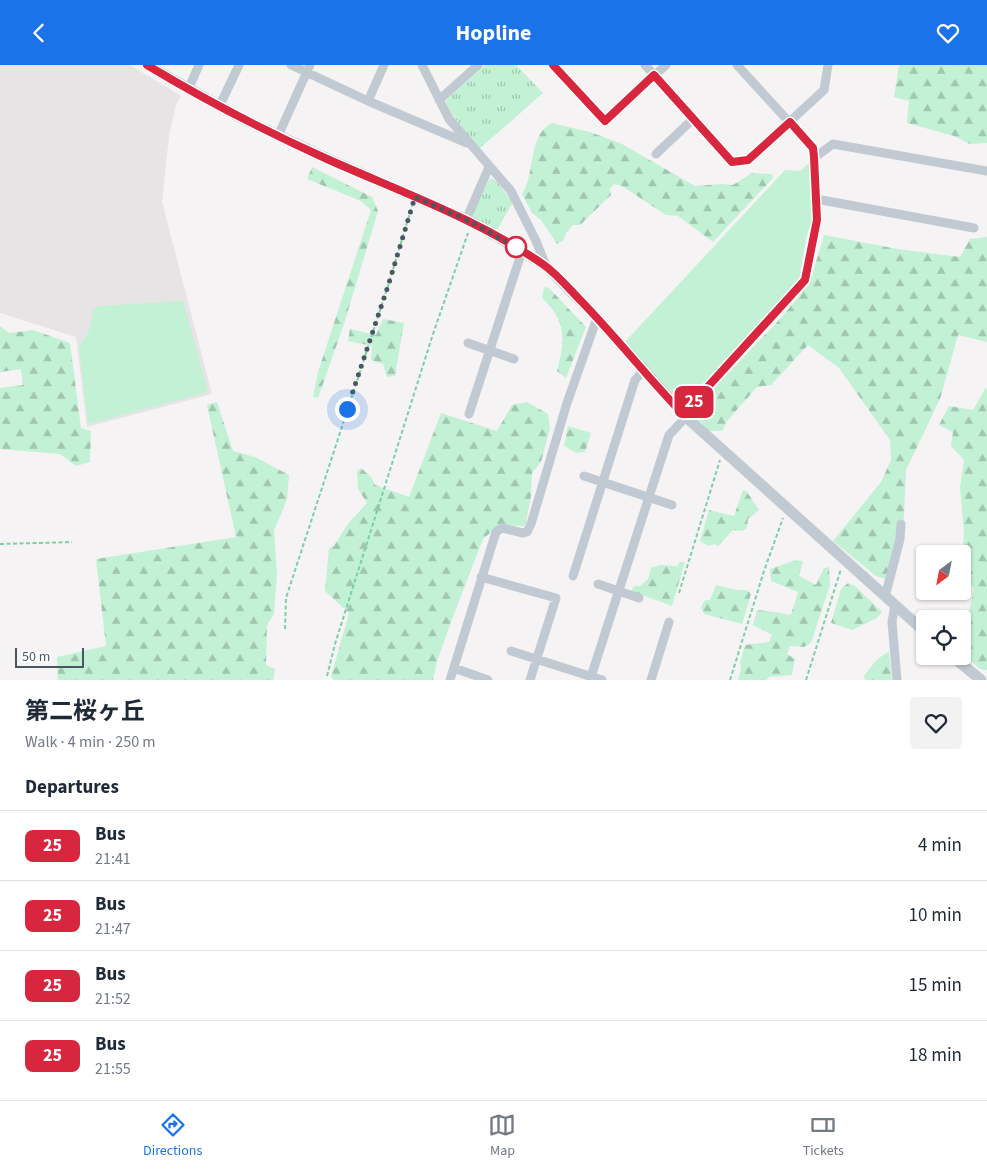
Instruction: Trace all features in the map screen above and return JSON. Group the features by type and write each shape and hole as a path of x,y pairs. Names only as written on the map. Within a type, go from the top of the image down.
{"street":[{"path":"147,65 219,107 278,136 469,221 546,266 597,318 684,415 916,624"},
{"path":"188,90 199,65"},
{"path":"219,107 238,65"},
{"path":"291,65 308,69 368,101 470,145"},
{"path":"368,101 384,65"},
{"path":"422,65 449,119 511,191 536,241 546,266"},
{"path":"439,100 478,65"},
{"path":"553,65 605,121 666,65"},
{"path":"645,65 732,162 748,160 824,90 828,65"},
{"path":"590,678 669,435 684,415 805,280 817,220 813,148 737,65"},
{"path":"278,136 308,69"},
{"path":"656,154 693,119"},
{"path":"814,157 833,144 987,171"},
{"path":"469,221 489,167"},
{"path":"816,199 974,228"},
{"path":"469,414 522,251"},
{"path":"450,680 496,533 502,528 523,533 527,532 531,525 567,403 597,318"},
{"path":"468,343 514,359"},
{"path":"573,576 635,379 644,370"},
{"path":"584,476 672,505"},
{"path":"885,597 900,539 901,524"},
{"path":"481,577 556,598 530,680"},
{"path":"598,584 639,598"},
{"path":"895,605 892,622 897,680"},
{"path":"651,680 669,622"},
{"path":"511,651 590,678 602,680"},
{"path":"963,665 981,680"},
{"path":"454,668 488,680"}],"path":[{"path":"285,629 286,598 388,286 415,197"},
{"path":"327,675 335,644 469,221"},
{"path":"679,593 723,451"},
{"path":"730,680 778,531 788,510"},
{"path":"0,544 72,541"},
{"path":"806,680 844,560"}],"shaded area":[{"path":"0,65 130,65 181,96 176,105 169,136 162,202 212,394 87,427 76,337 0,313"}],"green space":[{"path":"485,65 516,65 543,93 479,149 452,115 446,102 448,98"},
{"path":"899,65 987,65 987,143 970,144 954,136 907,123 909,101 894,97"},
{"path":"551,123 590,132 622,144 695,186 733,185 752,173 772,174 773,178 713,242 678,216 666,215 622,186 614,184 610,189 611,195 580,225 573,225 566,233 563,241 557,244 541,220 532,213 522,194 529,176 538,137 543,129"},
{"path":"810,162 812,219 806,239 799,279 684,405 624,343 785,170 800,171"},
{"path":"312,167 372,197 378,211 344,324 318,398 313,397 318,372 371,210 361,201 307,179"},
{"path":"491,178 496,181 513,202 497,230 475,219 472,212"},
{"path":"824,235 897,249 960,257 970,239 987,237 987,342 958,335 940,399 906,470 903,537 892,581 876,576 833,541 881,482 891,460 890,440 839,368 808,345 771,385 757,387 727,421 722,431 709,431 695,416 696,409 704,399 780,319 810,283"},
{"path":"544,287 549,288 586,327 566,378 557,371 562,350 562,331 556,315 542,298"},
{"path":"183,301 208,392 88,424 79,347 90,329 93,311 98,306"},
{"path":"383,319 404,323 395,376 387,377 383,364 371,360 372,346 348,341 350,329 376,335"},
{"path":"0,326 9,333 33,330 70,343 81,428 91,431 90,462 76,466 60,454 0,449 0,388 23,385 21,369 0,372"},
{"path":"987,388 987,670 980,669 971,661 971,610 969,610 974,589 971,584 971,545 963,545 960,487 964,460 951,446 953,432 939,425 949,406 973,410"},
{"path":"217,402 233,451 255,457 289,475 287,500 274,530 277,573 274,613 267,626 266,665 275,669 273,680 58,680 57,657 106,646 96,559 236,537 207,405"},
{"path":"527,402 548,414 550,428 541,462 532,473 531,496 526,522 524,526 499,525 483,539 437,661 433,680 334,680 331,677 349,613 325,591 329,548 334,546 347,525 367,503 358,489 357,472 361,468 372,478 375,485 409,497 441,413 497,431 512,405"},
{"path":"568,426 591,433 585,452 577,453 564,446"},
{"path":"743,490 747,492 759,510 748,519 747,528 742,531 733,530 718,546 714,544 709,546 700,541 709,510 734,516"},
{"path":"796,560 803,561 799,576 816,585 824,568 829,567 830,585 811,643 804,647 790,646 787,654 795,659 792,675 769,677 767,680 738,680 745,645 769,642 772,635 753,625 757,610 791,615 798,592 771,581 770,569"},
{"path":"680,562 685,562 672,606 631,591 634,586 640,586 648,579 651,568 660,565 677,566"},
{"path":"848,583 855,586 882,612 877,618 852,630 831,623 841,589"},
{"path":"716,585 737,590 747,590 751,594 742,624 704,614 701,607 705,600 710,600"},
{"path":"889,652 892,680 865,680 864,676 872,666 881,656"}],"bus line":[{"name":"25","path":"147,65 188,90 243,119 328,159 472,222 546,266 597,318 683,414 805,280 817,220 813,148 790,122 748,160 732,162 654,75 605,121 553,65"}],"route":[{"path":"347,409 415,197 472,222 522,251 516,247"}]}
